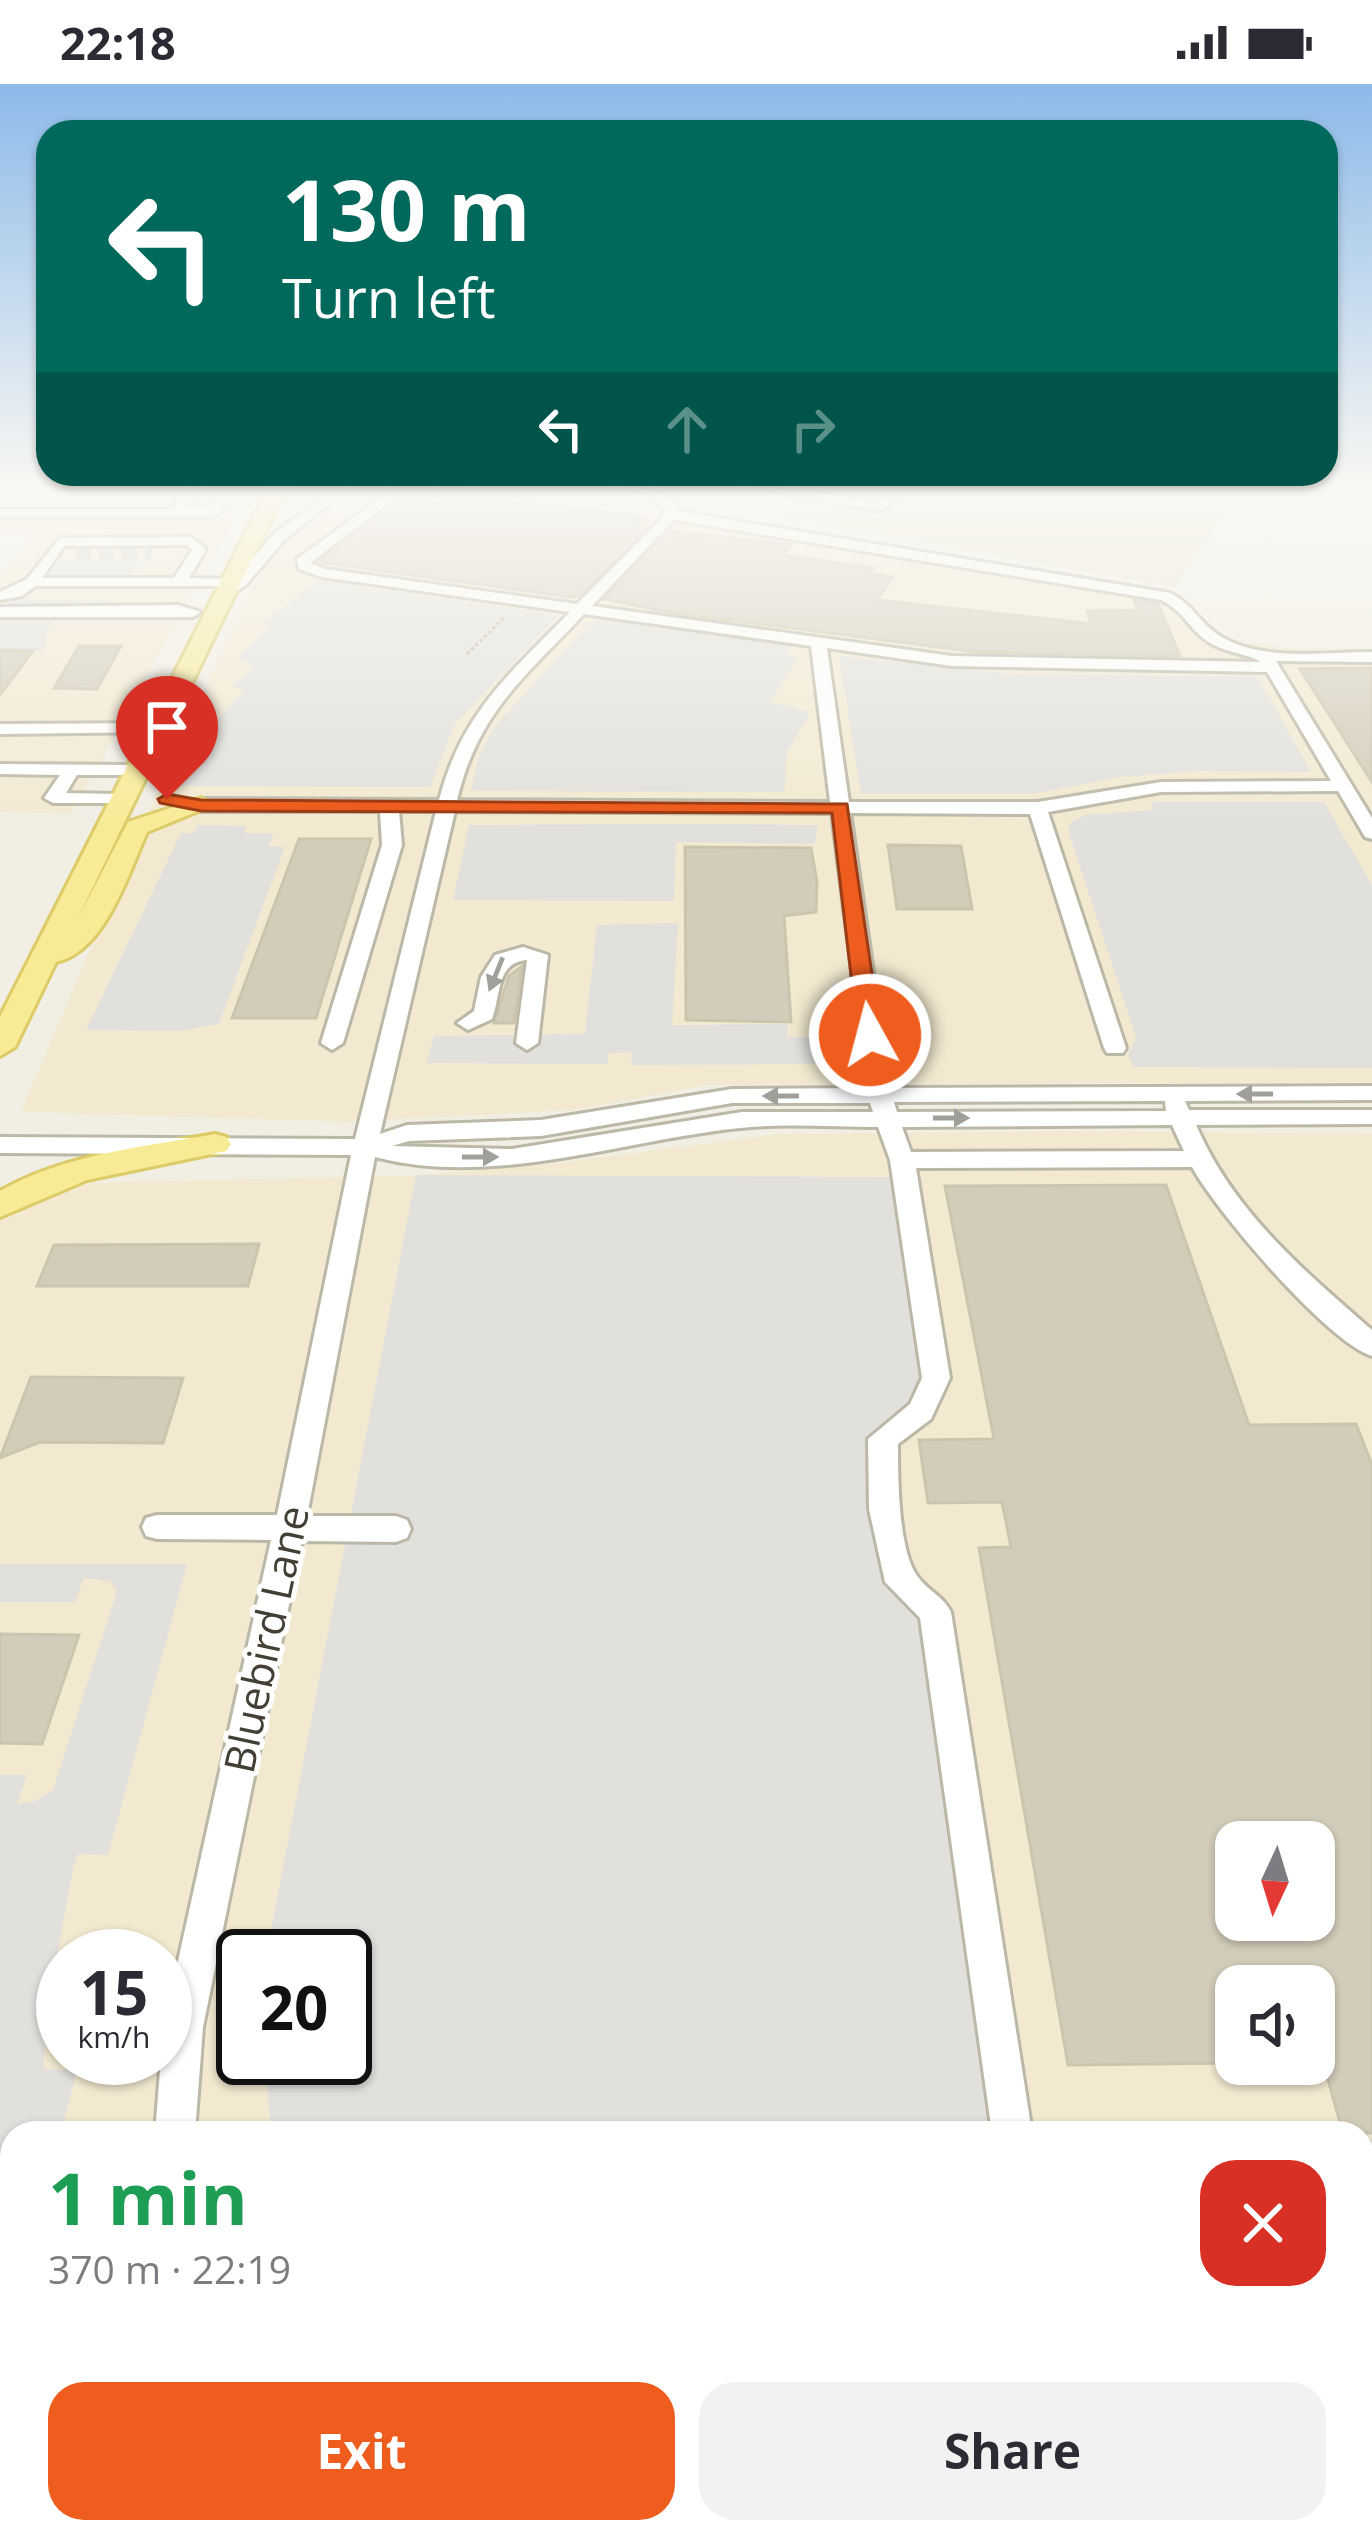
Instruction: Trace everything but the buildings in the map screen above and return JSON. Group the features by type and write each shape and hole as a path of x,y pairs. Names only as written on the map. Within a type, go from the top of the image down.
{"main road":[{"path":"3,1036 221,600"},
{"path":"128,782 153,797 201,805"},
{"path":"44,962 80,938 94,921 137,827 201,805"},
{"path":"0,1206 25,1188 78,1171 215,1144"}],"street":[{"path":"505,600 952,661 1372,657"},
{"name":"Bluebird Lane","path":"176,2121 183,2027 338,1299 364,1147 459,756 494,699 592,600"},
{"path":"1173,600 1186,606 1193,626 1206,636 1268,660 1372,833"},
{"path":"0,612 173,612"},
{"path":"818,642 885,1108 902,1160 936,1378 921,1411 883,1439 884,1509 901,1582 935,1612 1010,2121"},
{"path":"0,729 156,728"},
{"path":"0,770 72,770 128,782"},
{"path":"72,770 53,798 128,782"},
{"path":"201,805 1038,808 1162,787 1344,786"},
{"path":"332,1042 392,845 391,806"},
{"path":"1038,808 1115,1048"},
{"path":"468,1023 484,1014 494,964 503,955 539,947 527,1043"},
{"path":"0,1145 364,1147 404,1157 512,1157 742,1120 885,1108 1175,1106 1372,1094"},
{"path":"1175,1106 1372,1117"},
{"path":"1175,1106 1198,1159 1253,1240 1372,1346"},
{"path":"902,1160 1198,1159"},
{"path":"158,1527 396,1529"}],"path":[{"path":"467,654 521,602"}],"shaded area":[{"path":"0,600 188,600 71,814 0,812"},
{"path":"10,600 109,600 104,609 60,610 47,631 45,649 37,651 0,648 0,626"},
{"path":"246,600 1159,600 1172,602 1186,626 1241,641 1288,648 1372,649 1372,1082 708,1085 575,1110 348,1122 21,1112 159,787"},
{"path":"293,600 454,600 559,615 455,724 430,787 177,786 199,741 244,690 232,686 254,668 238,658 270,627 260,625"},
{"path":"594,619 792,645 785,656 798,658 770,702 811,712 787,752 784,792 471,791 478,758 494,727"},
{"path":"839,656 1013,674 1258,677 1311,772 1198,771 1121,777 1031,794 861,794"},
{"path":"1152,802 1324,802 1372,885 1372,1068 1134,1067 1128,1055 1136,1037 1068,830 1072,821 1086,815 1154,810"},
{"path":"198,825 246,826 244,833 274,833 268,846 285,847 219,1024 178,1031 86,1030 181,833 194,833"},
{"path":"469,825 818,825 815,844 676,842 674,901 453,900"},
{"path":"678,923 672,1025 788,1024 787,1037 844,1038 844,1053 828,1052 828,1064 632,1065 631,1052 609,1053 607,1064 426,1063 434,1036 585,1034 597,925"},
{"path":"778,1134 1372,1134 1372,2121 0,2121 0,1216 46,1195 92,1183 416,1175 542,1165"},
{"path":"416,1175 905,1177 936,1378 883,1439 896,1547 935,1612 1010,2121 270,2121 267,2085 372,2085 372,1929 271,1929"},
{"path":"0,1564 187,1564 108,1855 78,1854 62,1929 36,1929 36,2085 73,2085 64,2121 0,2121 0,1775 27,1775 17,1804 33,1802 53,1790 117,1591 110,1581 84,1578 75,1602 0,1602"}],"route":[{"path":"167,799 201,805 841,808 870,1035"}]}
